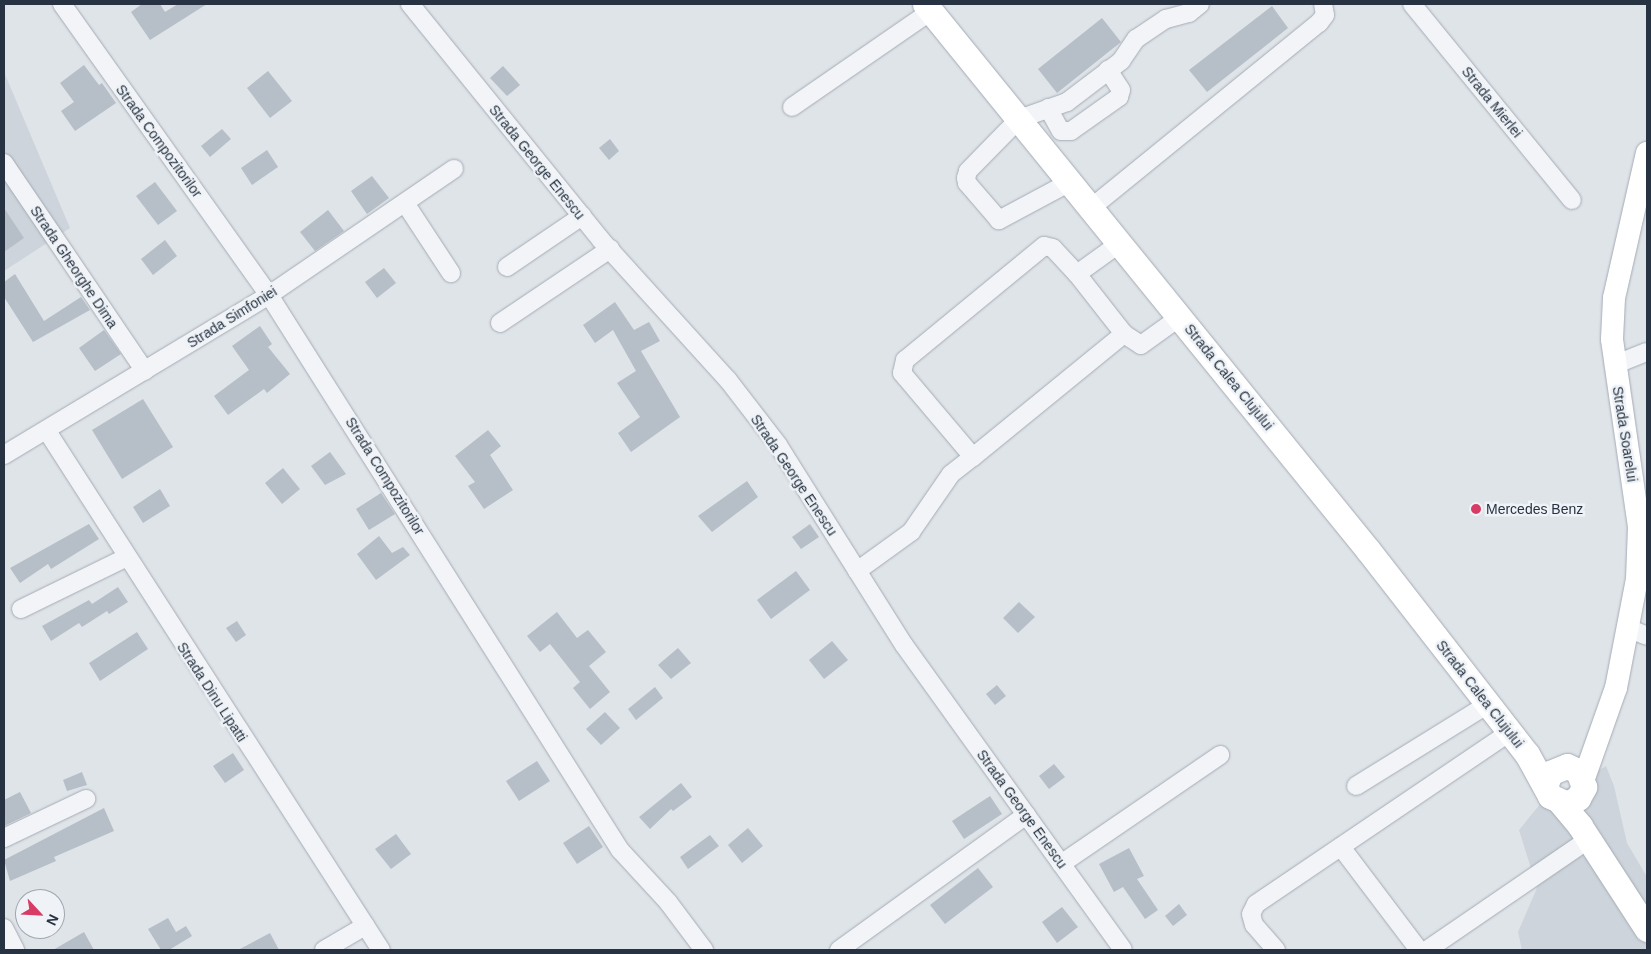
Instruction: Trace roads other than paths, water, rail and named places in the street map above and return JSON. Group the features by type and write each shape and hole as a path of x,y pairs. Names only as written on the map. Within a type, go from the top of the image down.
{"highway":[{"name":"Strada Calea Clujului","path":"928,7 1180,317 1527,754 1566,784 1585,832 1647,929"}],"main road":[{"name":"Strada Soarelui","path":"1566,784 1596,743 1639,632 1640,481 1614,365 1612,339 1614,298 1647,153"}],"street":[{"name":"Strada Compozitorilor","path":"62,4 269,295 620,850 674,909 704,950"},
{"name":"Strada George Enescu","path":"410,4 582,216 728,380 778,445 904,645 1123,950"},
{"path":"1070,182 1005,218 993,216 967,184 968,171 1019,119 1067,102 1121,61 1136,39 1166,19 1189,12 1200,4"},
{"path":"1091,208 1319,23 1325,15 1323,4"},
{"name":"Strada Mierlei","path":"1412,4 1572,200"},
{"path":"792,107 928,7"},
{"path":"1048,108 1061,131 1071,131 1121,95 1121,90 1108,70"},
{"name":"Strada Gheorghe Dima","path":"4,163 145,371"},
{"name":"Strada Simfoniei","path":"4,455 269,295 454,169"},
{"path":"405,203 452,273"},
{"path":"507,267 582,216"},
{"path":"1077,274 1120,243"},
{"path":"973,458 902,373 905,360 1044,246 1053,248 1077,274 1124,334 1141,345 1180,317"},
{"path":"500,323 610,249"},
{"path":"857,571 911,532 951,474 1124,334"},
{"path":"1614,365 1647,352"},
{"name":"Strada Dinu Lipatti","path":"46,431 125,558 381,950"},
{"path":"21,609 125,558"},
{"path":"1356,786 1488,704"},
{"path":"1276,950 1254,925 1251,914 1256,904 1510,732"},
{"path":"1061,864 1220,755"},
{"path":"4,838 86,799"},
{"path":"839,950 1026,815"},
{"path":"1427,950 1585,832"},
{"path":"1341,847 1419,950"},
{"path":"324,950 365,926"},
{"path":"4,928 16,950"}],"place":[{"name":"Mercedes Benz","path":"1476,509"}]}
